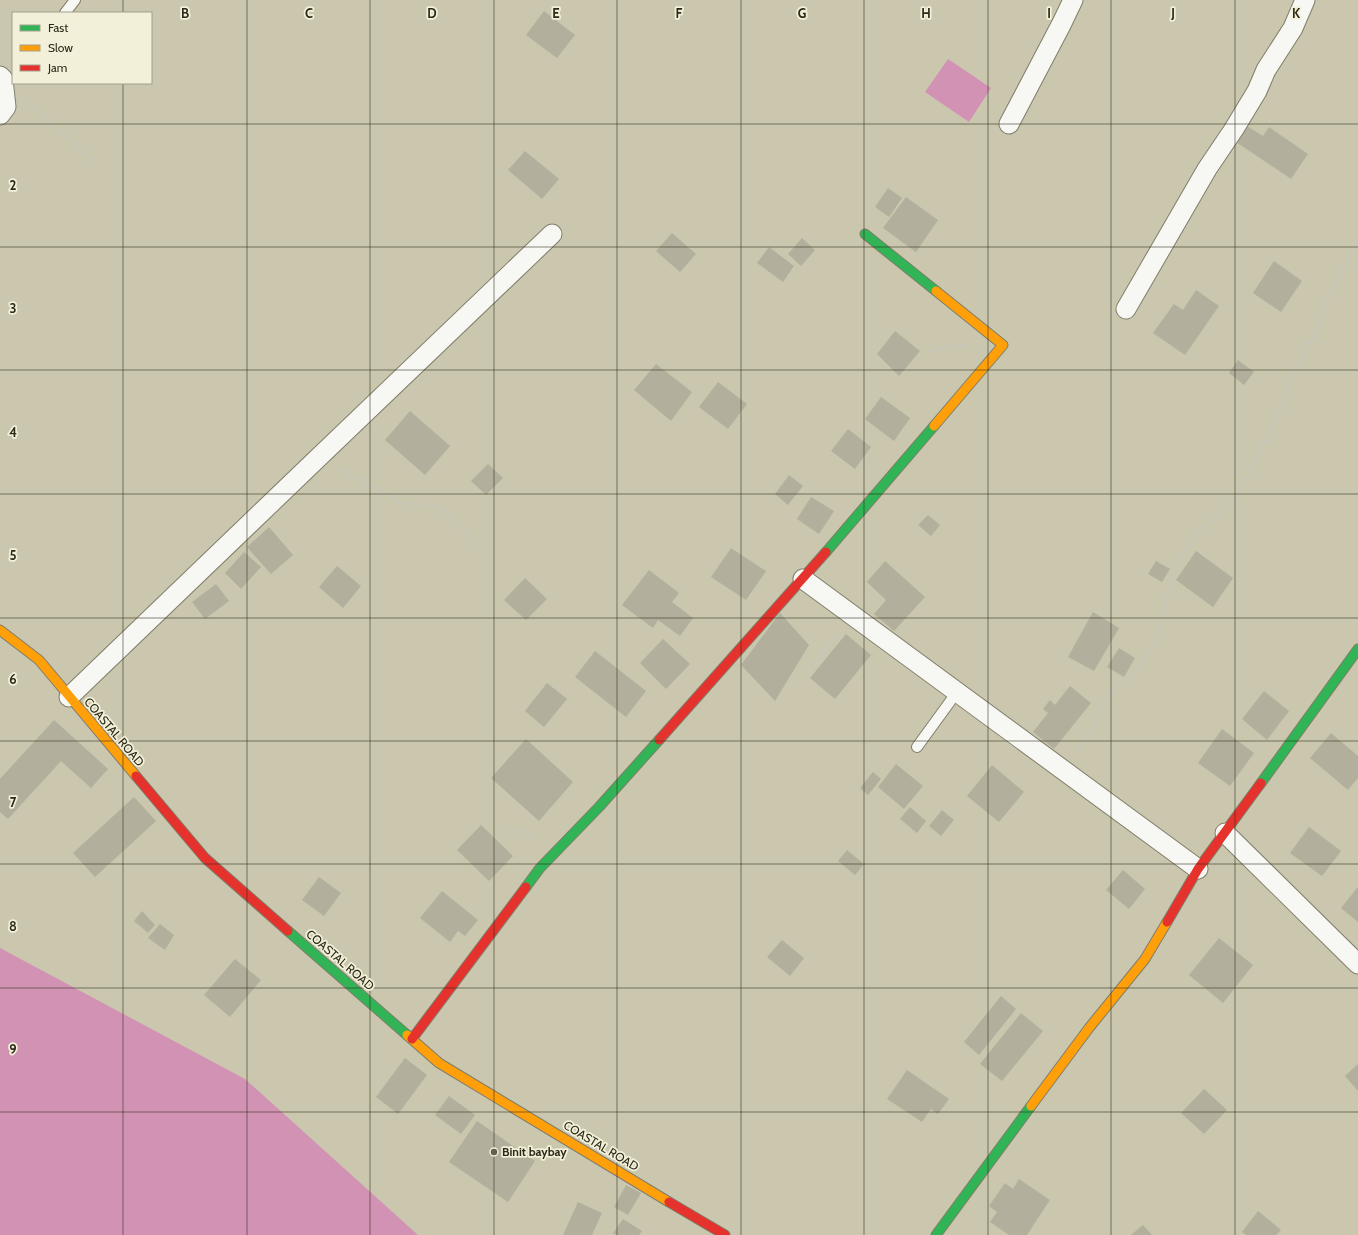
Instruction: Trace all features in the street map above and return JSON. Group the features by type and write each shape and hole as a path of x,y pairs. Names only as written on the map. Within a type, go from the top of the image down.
{"street":[{"path":"1009,124 1074,0"},
{"path":"1126,309 1207,170 1234,130 1257,91 1266,70 1293,28 1305,0"},
{"path":"0,115 6,107 5,77"},
{"path":"69,697 552,234"},
{"path":"412,1039 499,925 540,868 599,808 803,579 1003,345 865,234"},
{"path":"803,579 1198,869"},
{"name":"COASTAL ROAD","path":"0,630 39,660 205,858 439,1063 725,1235"},
{"path":"936,1235 1089,1028 1145,959 1198,869 1358,649"},
{"path":"1225,833 1358,964"}],"lane":[{"path":"66,12 75,0"},
{"path":"917,747 957,692"}],"path":[{"path":"12,84 94,162"},
{"path":"1062,768 1094,726 1107,694 1129,680 1160,636 1167,596 1178,562 1198,533 1234,501 1276,423 1294,367 1317,330 1322,308 1358,239"},
{"path":"320,456 402,503 439,506 480,547"},
{"path":"809,669 854,616"},
{"path":"505,832 526,831 552,856"}],"shaded area":[{"path":"948,59 991,88 969,122 925,92"},
{"path":"0,948 245,1079 418,1235 0,1235"}],"building":[{"path":"544,11 575,35 557,58 526,35"},
{"path":"1247,126 1263,136 1269,127 1308,154 1291,179 1236,142"},
{"path":"525,151 559,179 542,199 508,170"},
{"path":"888,188 902,198 889,217 875,207"},
{"path":"906,197 938,220 916,252 883,228"},
{"path":"672,233 696,254 680,272 656,251"},
{"path":"802,238 815,250 801,266 788,254"},
{"path":"769,247 794,266 783,282 757,263"},
{"path":"1274,261 1302,281 1281,312 1253,293"},
{"path":"1196,290 1219,306 1185,355 1153,333 1174,304 1183,310"},
{"path":"895,331 920,351 899,376 877,354"},
{"path":"1238,360 1254,372 1244,385 1229,373"},
{"path":"656,364 692,392 671,421 634,390"},
{"path":"718,382 747,404 728,429 699,407"},
{"path":"881,397 910,418 894,441 865,419"},
{"path":"410,411 450,446 425,475 385,440"},
{"path":"848,429 871,447 855,469 831,451"},
{"path":"488,464 503,478 486,495 471,481"},
{"path":"789,475 803,486 788,505 775,494"},
{"path":"811,497 834,511 819,534 797,519"},
{"path":"928,515 940,525 931,536 918,525"},
{"path":"269,527 293,555 271,574 247,547"},
{"path":"731,548 766,571 746,600 711,577"},
{"path":"1196,551 1233,578 1213,607 1176,580"},
{"path":"244,552 261,567 241,589 225,573"},
{"path":"885,561 925,597 894,631 874,614 886,600 867,582"},
{"path":"1156,561 1170,569 1162,582 1148,574"},
{"path":"337,566 361,586 343,608 319,587"},
{"path":"649,570 679,593 672,602 693,618 680,636 658,620 653,628 622,605"},
{"path":"525,578 547,599 526,620 504,600"},
{"path":"216,584 229,601 205,619 192,602"},
{"path":"1093,612 1119,628 1094,671 1068,657"},
{"path":"780,613 809,645 775,701 741,665"},
{"path":"846,634 871,655 835,699 810,678"},
{"path":"663,639 690,664 666,689 640,663"},
{"path":"1119,648 1135,658 1124,677 1107,667"},
{"path":"595,651 646,691 626,717 575,677"},
{"path":"547,683 567,699 544,727 525,711"},
{"path":"1070,686 1091,703 1054,749 1033,732 1048,713 1043,709 1050,700 1055,705"},
{"path":"1264,691 1289,711 1267,740 1242,719"},
{"path":"54,720 108,769 91,788 61,761 8,819 0,812 0,779"},
{"path":"1222,729 1254,753 1230,786 1198,763"},
{"path":"1331,733 1358,756 1358,778 1348,790 1310,758"},
{"path":"526,739 573,782 539,821 491,778"},
{"path":"896,764 923,786 904,809 878,787"},
{"path":"992,765 1024,792 999,822 967,796"},
{"path":"873,772 881,779 868,795 860,788"},
{"path":"134,797 156,821 95,877 73,853"},
{"path":"910,807 926,821 917,833 900,819"},
{"path":"942,810 954,820 941,836 929,826"},
{"path":"481,825 513,856 489,881 457,850"},
{"path":"1309,827 1341,851 1322,876 1290,853"},
{"path":"847,850 864,864 855,875 838,861"},
{"path":"1123,870 1145,889 1129,909 1106,890"},
{"path":"319,877 341,893 324,916 302,900"},
{"path":"1358,887 1358,922 1341,908"},
{"path":"442,891 478,920 465,936 458,931 450,942 420,918"},
{"path":"142,911 155,925 148,933 134,921"},
{"path":"160,924 174,935 165,950 148,938"},
{"path":"1219,938 1253,965 1223,1003 1189,975"},
{"path":"782,940 804,958 790,976 767,957"},
{"path":"235,959 261,980 230,1017 204,995"},
{"path":"1001,996 1016,1009 979,1055 964,1042"},
{"path":"1021,1013 1043,1031 1002,1081 980,1064"},
{"path":"405,1058 427,1075 398,1114 376,1097"},
{"path":"1358,1064 1358,1091 1345,1076"},
{"path":"907,1070 949,1099 938,1114 931,1109 922,1122 887,1099"},
{"path":"1204,1089 1227,1110 1204,1134 1181,1113"},
{"path":"449,1096 475,1115 461,1134 435,1115"},
{"path":"477,1121 535,1161 508,1202 449,1162"},
{"path":"1019,1179 1050,1200 1027,1235 1009,1235 990,1222 997,1212 989,1206 1005,1183 1013,1189"},
{"path":"626,1185 641,1193 628,1215 614,1207"},
{"path":"578,1202 602,1213 592,1235 563,1235"},
{"path":"1258,1211 1281,1230 1276,1235 1246,1235 1242,1232"},
{"path":"623,1219 642,1231 639,1235 616,1235 613,1233"},
{"path":"1143,1225 1152,1235 1131,1235"}],"traffic: fast":[{"path":"865,234 936,291"},
{"path":"826,552 934,426"},
{"path":"1261,783 1358,649"},
{"path":"526,887 540,868 599,807 659,740"},
{"path":"288,931 407,1035"},
{"path":"936,1235 1031,1106"}],"traffic: slow":[{"path":"934,426 1003,345 936,291"},
{"path":"0,630 39,660 136,776"},
{"path":"1031,1106 1089,1028 1145,959 1167,922"},
{"path":"407,1035 439,1063 669,1202"}],"traffic: jam":[{"path":"659,740 826,552"},
{"path":"136,776 205,858 288,931"},
{"path":"1167,922 1198,869 1261,783"},
{"path":"412,1039 526,887"},
{"path":"669,1202 725,1235"}],"place":[{"name":"Binit baybay","path":"494,1152"}]}
